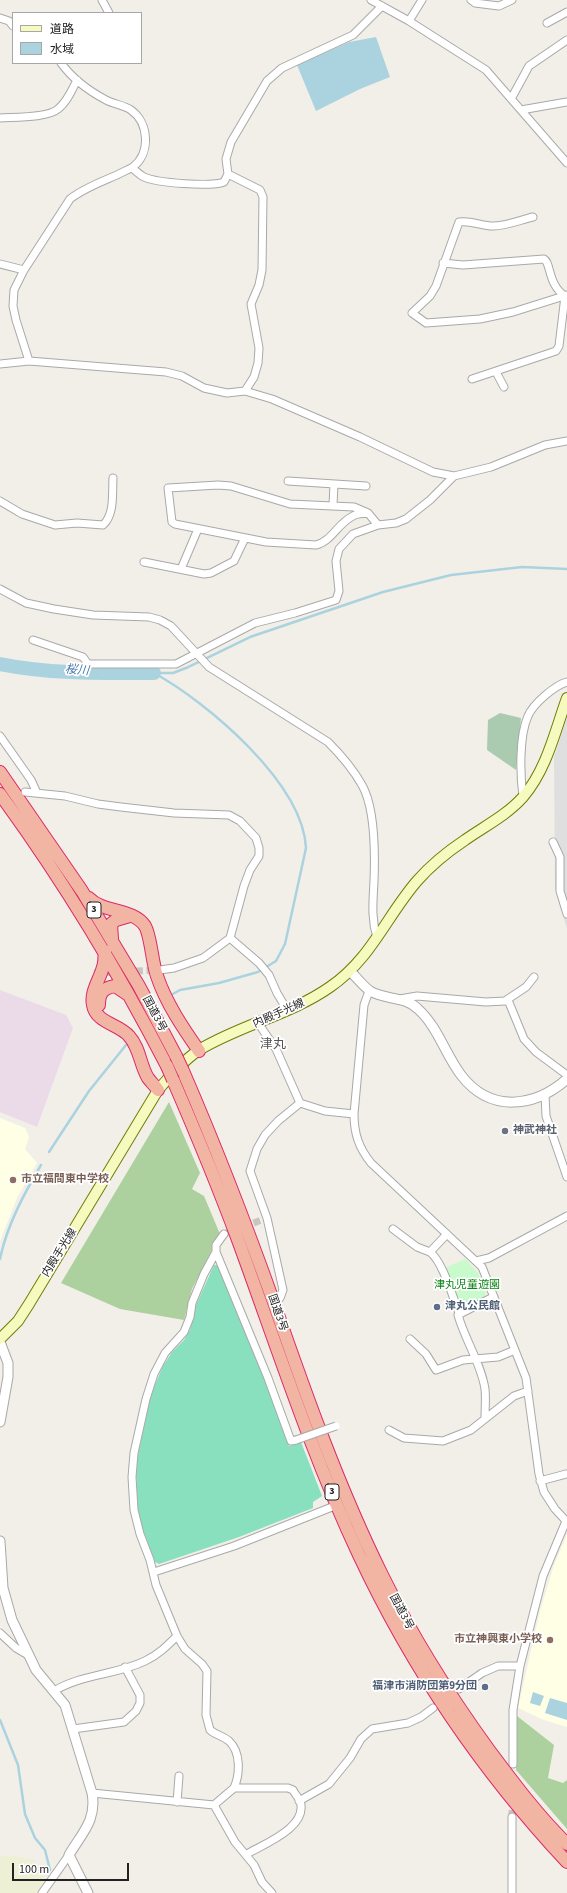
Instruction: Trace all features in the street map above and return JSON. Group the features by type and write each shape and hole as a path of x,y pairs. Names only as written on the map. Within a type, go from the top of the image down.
{"highway":[{"name":"国道3号","path":"0,772 82,891 113,941 176,1056 221,1163 274,1302 295,1363 348,1500 382,1576 411,1629 479,1737 533,1806 567,1844"},
{"name":"国道3号","path":"0,794 72,899 105,951 167,1066 215,1180 305,1424 337,1505 382,1601 421,1671 446,1710 497,1781 567,1862"},
{"path":"82,891 95,904 140,920 145,926 156,974 161,988 199,1051"},
{"path":"113,941 110,930 111,924 116,920 130,916"},
{"path":"105,951 103,967 92,1004 94,1010 109,1024 116,1025"},
{"path":"131,997 122,989 115,986 104,989 99,996 99,1005 102,1010 113,1019 116,1025 128,1034 134,1042 148,1078 158,1090"}],"main road":[{"name":"内殿手光線","path":"0,1340 14,1326 29,1304 158,1090 176,1068 199,1051 309,1000 351,972 416,882 427,870 452,849 498,819 523,796 542,768 564,715 567,698"}],"street":[{"path":"102,0 108,12"},
{"path":"371,0 409,21 486,70 567,163"},
{"path":"409,21 422,0"},
{"path":"471,0 475,3 498,3 512,0"},
{"path":"132,168 143,177 164,182 218,184 224,182 228,174 226,159 231,142 266,81 282,68 353,35 382,6"},
{"path":"547,23 567,12"},
{"path":"0,18 9,21 12,25"},
{"path":"511,99 529,66 567,40"},
{"path":"29,361 13,306 14,290 24,270 70,199 78,193 132,168 140,158 146,143 146,133 142,123 131,110 105,99 76,80 62,64"},
{"path":"0,118 50,114 58,109 70,94 76,80"},
{"path":"521,110 567,102"},
{"path":"228,174 260,190 263,197 262,270 259,285 251,304 259,348 258,363 254,377 245,391"},
{"path":"533,218 495,226 482,226 465,221 459,222 433,291 412,313 426,323 480,319 513,312 566,296"},
{"path":"443,263 463,264 544,259 548,264 550,278 558,292 566,296"},
{"path":"0,264 24,270"},
{"path":"472,379 556,351 559,346 566,296"},
{"path":"0,364 29,361 166,372 182,376 204,388 226,393 245,391 272,399 319,418 433,472 454,476 491,467 545,445 567,441"},
{"path":"496,372 504,387"},
{"path":"33,640 83,657 88,664 176,664 255,623 295,613 336,600 338,591 336,561 339,549 353,534 378,525 396,523 406,519 430,500 454,476"},
{"path":"0,502 22,514 55,525 77,523 103,525 108,520 111,509 113,478"},
{"path":"288,480 366,486"},
{"path":"333,505 334,484"},
{"path":"368,513 354,515 339,526 323,544 316,545 266,542 175,524 172,522 168,488 218,485 231,486 290,504 354,507 368,513 378,525"},
{"path":"181,568 198,529"},
{"path":"144,562 181,568 204,574 211,573 234,561 245,538"},
{"path":"0,589 26,603 54,609 93,614 149,617 160,620 171,626 210,667 328,742 343,758 363,786 372,826 375,857 372,923 377,938"},
{"path":"523,796 521,780 523,742 528,716 546,695 561,684 567,682"},
{"path":"0,736 31,780 37,793"},
{"path":"24,792 65,796 98,804 129,808 174,813 229,815 240,821 256,838 259,848 259,856 250,870 244,886 230,938 203,958 174,968 160,970"},
{"path":"553,842 564,856 560,891 566,903 567,914"},
{"path":"230,938 259,963 269,975 287,1010"},
{"path":"351,972 370,991 379,995 399,999 416,1007 429,1020 461,1075 472,1087 486,1096 514,1103 532,1100 545,1095 567,1079"},
{"path":"399,999 417,996 486,1002 508,1000 526,987 534,977"},
{"path":"370,991 364,1006 354,1114 354,1126 362,1151 398,1189 476,1261 484,1272 526,1378 540,1480 555,1509 567,1522 543,1576 520,1666 513,1710 513,1764"},
{"path":"508,1000 524,1039 536,1052 567,1075"},
{"path":"258,1023 276,1049 300,1103 325,1111 354,1114"},
{"path":"545,1095 546,1116 567,1177"},
{"path":"274,1302 280,1298 283,1290 267,1218 250,1171 257,1149 265,1135 278,1121 300,1103"},
{"path":"476,1261 489,1258 567,1216"},
{"path":"393,1229 417,1247 434,1255 442,1269 459,1313 462,1330 477,1360 485,1389 485,1418"},
{"path":"224,1234 216,1245 216,1252 268,1378 291,1441 336,1426"},
{"path":"430,1252 447,1234"},
{"path":"92,1793 214,1805 234,1788 238,1773 239,1763 229,1741 210,1730 207,1723 207,1671 202,1664 185,1648 177,1636 156,1585 154,1572 134,1510 132,1477 134,1453 146,1399 154,1374 166,1353 184,1332 190,1317 192,1303 216,1252"},
{"path":"459,1313 493,1297"},
{"path":"410,1339 426,1354 436,1370 463,1360 498,1357 515,1350"},
{"path":"0,1340 8,1362 8,1377 0,1422"},
{"path":"389,1430 404,1438 443,1441 471,1430 514,1396 528,1391"},
{"path":"540,1480 566,1474"},
{"path":"154,1572 246,1541 337,1505"},
{"path":"0,1541 6,1605 28,1655 45,1682 65,1704 94,1803 92,1818 69,1855 42,1893"},
{"path":"0,1633 16,1648 28,1655"},
{"path":"54,1691 72,1681 145,1661 163,1650 177,1636"},
{"path":"460,1689 482,1673 498,1666 520,1666"},
{"path":"73,1729 124,1722 136,1711 140,1703 140,1695 125,1667"},
{"path":"300,1801 329,1784 350,1758 361,1739 372,1729 408,1723 421,1717 433,1708"},
{"path":"177,1802 179,1776"},
{"path":"234,1788 288,1788 293,1790 300,1801 300,1814 287,1832 246,1854"},
{"path":"214,1805 235,1842 254,1865 262,1882 272,1893"},
{"path":"512,1817 512,1893"},
{"path":"69,1855 88,1893"}],"shaded area":[{"path":"500,713 521,718 516,770 487,750 488,720"},
{"path":"567,717 567,929 555,889 554,757"},
{"path":"0,990 66,1015 73,1028 37,1127 0,1112"},
{"name":"市立福間東中学校","path":"0,1118 25,1128 29,1137 25,1149 37,1163 17,1198 0,1241"},
{"name":"市立神興東小学校","path":"567,1535 567,1727 544,1720 518,1708 540,1611 554,1565"},
{"path":"11,1855 34,1860 46,1882 37,1893 0,1893 0,1857"}],"green space":[{"path":"169,1102 200,1173 192,1189 204,1196 220,1234 192,1289 184,1320 120,1309 61,1283"},
{"name":"津丸児童遊園","path":"465,1259 478,1273 486,1294 484,1298 459,1310 443,1269"},
{"path":"214,1265 218,1265 265,1377 289,1446 301,1442 322,1496 313,1502 313,1508 239,1537 159,1564 155,1562 143,1530 138,1510 136,1475 138,1455 151,1394 163,1366 172,1352 184,1340 190,1330 196,1305"},
{"path":"517,1716 554,1745 548,1778 563,1783 567,1780 567,1829 516,1770"}],"water":[{"path":"376,37 390,77 360,89 316,111 297,65 349,42"},
{"path":"533,1692 544,1696 540,1706 530,1703"},
{"path":"550,1698 567,1703 567,1720 545,1713"}],"waterway":[{"path":"154,673 173,673 250,637 383,592 451,575 522,567 567,569"},
{"name":"桜川","path":"0,664 38,670 96,673 154,673"},
{"path":"154,673 200,703 225,724 249,747 271,772 288,797 301,823 306,848 285,944 276,961 258,972 219,983 180,990 171,995"},
{"path":"49,1152 89,1091 126,1045"},
{"path":"0,1259 7,1234 22,1199 41,1165"},
{"path":"0,1720 18,1765 25,1814 35,1838 45,1850 50,1870"}],"tunnel":[{"path":"94,973 158,970"},
{"path":"224,1234 267,1218"},
{"path":"512,1799 512,1817"}],"place":[{"name":"神武神社","path":"505,1131"},
{"name":"市立福間東中学校","path":"13,1180"},
{"name":"津丸公民館","path":"437,1307"},
{"name":"市立神興東小学校","path":"550,1640"},
{"name":"福津市消防団第9分団","path":"485,1687"}],"district":[{"name":"津丸","path":"273,1045"}]}
